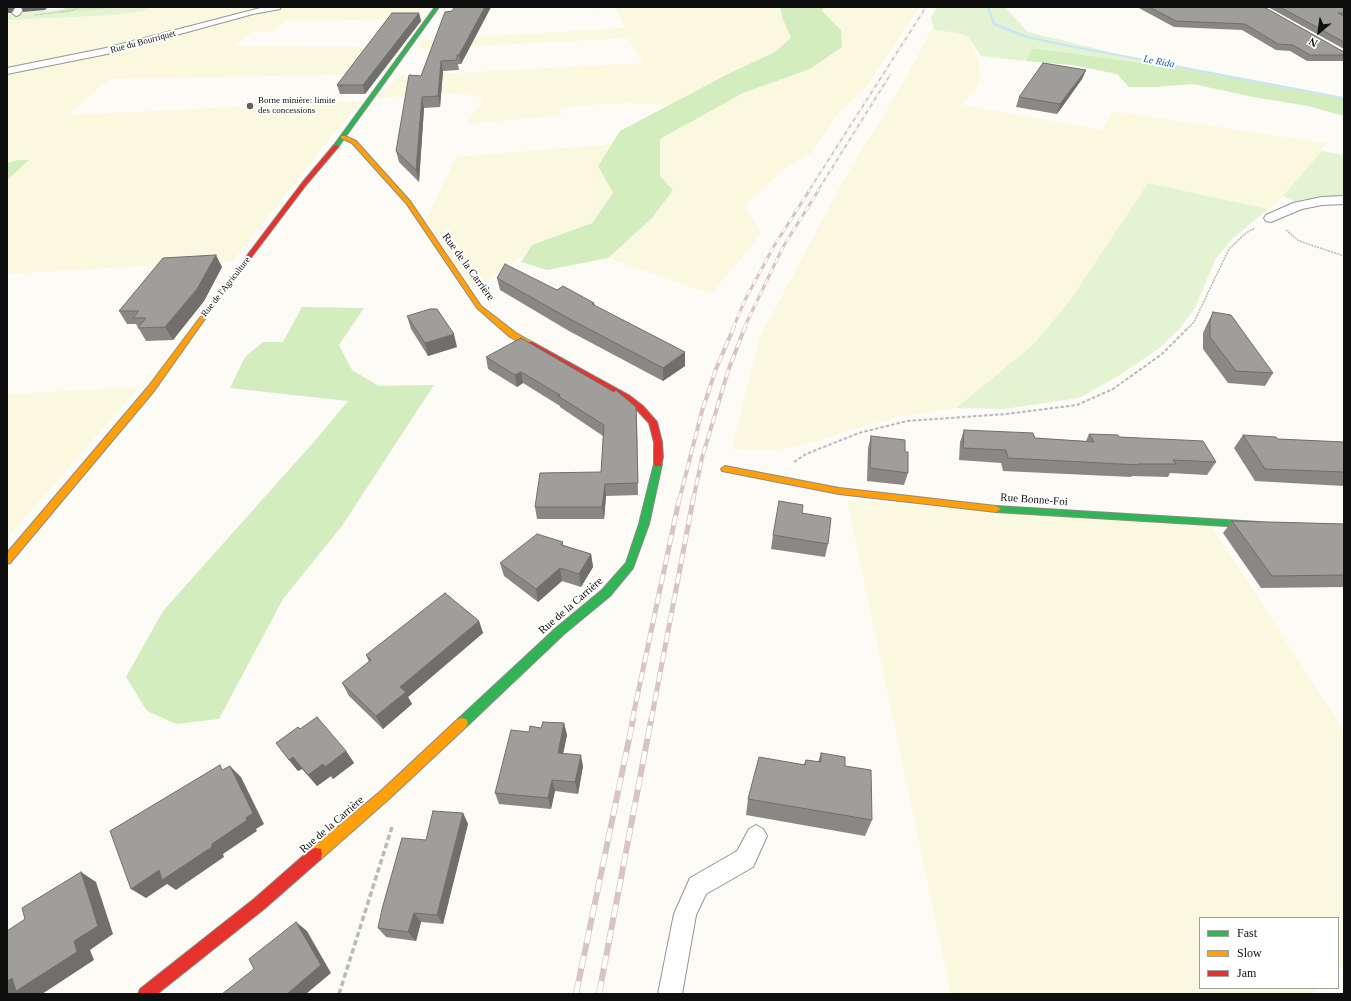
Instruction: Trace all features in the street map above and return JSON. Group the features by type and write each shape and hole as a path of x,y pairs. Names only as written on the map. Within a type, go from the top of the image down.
{"street":[{"name":"Rue du Bourriquet","path":"7,71 107,51 252,12 277,7"},
{"name":"Rue de l'Agriculture","path":"7,560 151,388 304,184 343,137 437,7"},
{"name":"Rue de la Carrière","path":"145,994 259,904 386,794 560,631 606,593 630,565 646,517 659,457 658,442 653,422 640,408 627,398 513,335 479,307 408,202 354,142 343,137"},
{"path":"1272,217 1298,206 1322,201 1344,200"},
{"name":"Rue Bonne-Foi","path":"725,469 839,491 1007,510 1268,525"}],"lane":[{"path":"670,994 686,914 698,886 745,859 756,836"}],"path":[{"path":"31,15 69,11 81,7"},
{"path":"773,478 806,454 859,433 907,421 945,417 1006,414 1077,404 1113,389 1162,354 1194,322 1220,265 1229,250 1246,233 1272,217 1299,241 1344,256"},
{"path":"339,994 396,813 386,794"}],"green space":[{"path":"67,7 123,7 57,13"},
{"path":"79,7 149,7 143,11 116,15 7,20 7,14 64,9 61,12"},
{"path":"149,7 423,7 411,19 287,21 272,32 253,31 234,46 403,47 382,74 109,79 68,115 362,101 333,134 233,261 7,274 7,180 29,160 7,163 7,20 116,15 143,11"},
{"path":"588,7 780,7 782,17 792,38 775,52 730,73 671,105 629,103 586,105 560,108 562,115 467,124 474,112 480,106 483,98 457,93 375,98 400,76 644,63 628,38 419,49 420,40 625,28 616,8 588,9"},
{"path":"780,7 824,7 822,11 841,30 842,47 810,69 743,93 660,139 660,176 673,190 652,218 608,258 547,270 521,262 532,245 592,223 613,193 598,166 620,131 730,73 775,52 791,38 782,17"},
{"path":"824,7 920,7 866,87 835,116 813,152 786,167 745,205 761,234 711,294 608,258 673,190 660,176 660,139 743,93 810,69 841,30 822,11"},
{"path":"937,7 1005,7 1028,32 1114,53 1210,72 1032,48 1026,61 981,56 968,37 958,33 934,30 931,18"},
{"path":"931,30 958,33 968,37 974,51 979,64 980,80 977,87 963,105 1103,130 1112,111 1326,143 1319,155 1284,196 1268,209 1148,183 1071,299 1034,344 956,408 900,417 850,430 801,446 772,450 732,449 760,337 846,176 904,82"},
{"path":"1032,48 1210,72 1344,98 1344,116 1308,106 1253,97 1193,84 1129,87 1117,74 1072,65 1026,61"},
{"path":"612,144 598,166 613,193 591,223 532,245 526,254 469,293 426,219 456,157"},
{"path":"1322,151 1344,155 1344,196 1295,202 1283,196"},
{"path":"18,160 29,160 7,180 7,163"},
{"path":"1148,183 1268,209 1232,239 1215,260 1195,308 1180,328 1161,347 1120,375 1079,398 1004,409 956,408 1034,344 1071,299"},
{"path":"302,307 364,308 339,345 352,370 379,386 434,385 342,526 283,599 219,719 176,724 147,711 126,677 163,611 319,436 348,401 230,388 245,357 263,342 283,342"},
{"path":"139,387 7,538 7,394"},
{"path":"847,500 1211,526 1344,730 1344,965 1339,970 1339,917 1199,917 1199,989 1318,989 1312,994 951,994"}],"building":[{"path":"455,7 485,7 459,55 457,55 457,60 441,61 438,96 422,97 416,170 396,151 409,75 421,76 445,12 452,11"},
{"path":"1149,7 1264,7 1344,52 1344,55 1310,55 1293,45 1278,44 1245,24 1176,21"},
{"path":"1280,7 1344,7 1344,13 1338,13 1344,16 1344,42"},
{"path":"392,13 419,13 363,85 337,85"},
{"path":"1043,63 1086,70 1060,104 1019,97"},
{"path":"216,255 197,289 165,327 138,328 146,318 133,318 139,311 119,311 163,258"},
{"path":"505,264 557,290 563,286 594,303 592,304 685,352 663,368 568,318 497,278"},
{"path":"430,309 437,309 454,334 425,343 407,316"},
{"path":"1213,312 1231,315 1273,373 1236,371 1210,337 1210,321"},
{"path":"521,338 614,392 616,390 636,407 638,483 605,484 602,507 535,507 540,473 601,472 604,425 558,396 560,395 521,372 515,375 486,357"},
{"path":"964,430 1033,433 1035,438 1094,442 1089,434 1203,441 1216,462 1173,460 1176,464 1138,464 1139,465 1008,458 1006,450 963,448"},
{"path":"1243,435 1276,437 1278,439 1344,442 1344,472 1265,469"},
{"path":"871,436 905,440 905,452 908,452 908,473 870,468"},
{"path":"779,501 803,505 802,513 831,518 828,544 773,535"},
{"path":"1232,521 1344,524 1344,575 1272,576"},
{"path":"537,534 563,542 561,545 591,554 579,574 560,568 536,589 500,563"},
{"path":"445,593 479,621 400,687 406,692 376,716 342,683 371,660 366,655"},
{"path":"317,717 346,751 325,767 323,764 308,775 293,757 289,760 276,743 298,727 300,729"},
{"path":"543,722 564,723 558,753 581,755 575,782 552,780 548,798 495,793 511,730 529,732 530,726 541,728"},
{"path":"821,753 845,757 845,766 871,770 872,820 748,799 759,757 805,765 806,760 821,762"},
{"path":"220,765 222,770 230,766 253,813 246,818 247,820 212,844 212,847 162,880 159,870 131,889 110,831"},
{"path":"433,811 463,813 437,915 414,913 408,932 378,928 402,838 426,840"},
{"path":"81,872 98,926 74,941 77,952 16,991 12,978 7,981 7,931 25,919 22,908"},
{"path":"296,922 321,965 287,994 222,994 254,969 249,959"}],"waterway":[{"name":"Le Rida","path":"988,7 994,24 1027,37 1344,98"}],"railway":[{"path":"808,192 926,7"},
{"path":"817,192 890,75"},
{"path":"733,328 745,300 774,246 809,191"},
{"path":"744,328 783,247 818,191"},
{"path":"679,501 702,411 716,369 734,327"},
{"path":"693,501 702,458 728,371 745,327"},
{"path":"632,721 679,500"},
{"path":"651,721 693,500"},
{"path":"576,994 633,720"},
{"path":"599,994 651,720"}],"traffic: fast":[{"path":"336,146 437,7"},
{"path":"462,723 560,631 606,593 630,565 644,524 658,464"},
{"path":"996,509 1259,525"}],"traffic: slow":[{"path":"343,137 354,142 408,202 479,307 513,335 529,344"},
{"path":"7,560 151,389 204,316"},
{"path":"725,469 839,491 996,509"},
{"path":"316,854 386,794 462,723"}],"traffic: jam":[{"path":"204,316 304,184 336,146"},
{"path":"529,344 627,398 640,408 653,422 658,442 658,464"},
{"path":"145,994 259,904 316,854"}],"place":[{"name":"Borne minière: limite des concessions","path":"250,106"}]}
